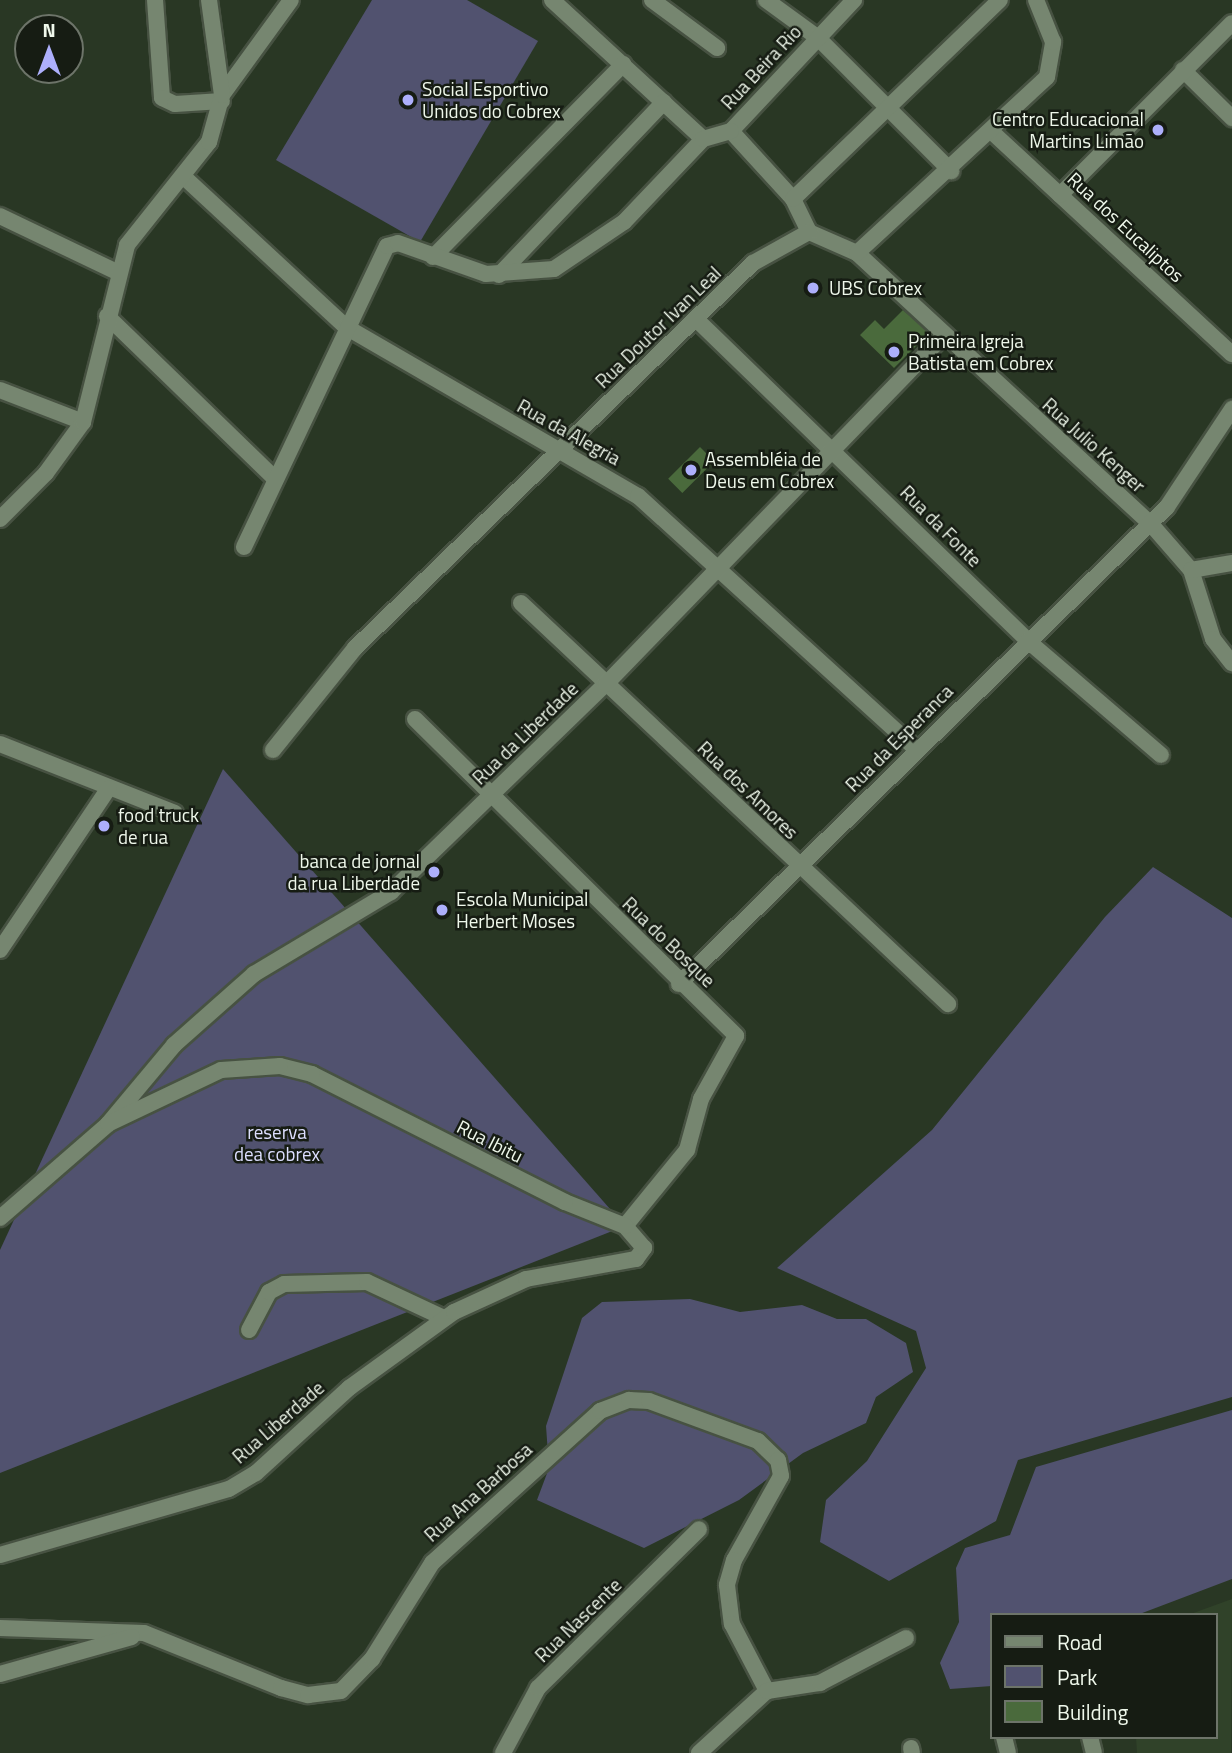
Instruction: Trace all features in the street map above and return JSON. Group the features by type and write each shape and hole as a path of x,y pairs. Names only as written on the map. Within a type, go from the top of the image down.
{"street":[{"path":"155,0 162,98 222,98"},
{"path":"209,0 222,98"},
{"path":"0,519 46,473 83,422 103,356 107,316 117,272 143,221 184,177 209,142 222,98 291,0"},
{"path":"552,0 703,139"},
{"path":"652,0 717,48"},
{"path":"766,0 817,37 951,171"},
{"name":"Rua Beira Rio","path":"809,232 793,199 731,131 854,0"},
{"path":"793,199 1000,0"},
{"path":"809,232 858,253 992,132 1054,66 1053,42 1036,0"},
{"path":"1060,195 1183,69 1232,23"},
{"path":"433,257 623,64"},
{"path":"1183,69 1232,118"},
{"path":"499,275 664,102"},
{"path":"244,547 346,327 387,246 408,246 433,257 499,275 554,269 584,253 624,222 703,139 731,131"},
{"name":"Rua dos Eucaliptos","path":"992,132 1232,354"},
{"name":"Rua da Alegria","path":"184,177 346,327 557,452 638,496 715,573 916,750"},
{"path":"0,216 117,272"},
{"name":"Rua Doutor Ivan Leal","path":"273,750 355,648 557,452 698,321 753,263 809,232"},
{"name":"Rua Julio Kenger","path":"858,253 943,336 1150,523 1191,570"},
{"path":"107,316 275,479"},
{"name":"Rua da Fonte","path":"698,321 1028,641 1161,755"},
{"name":"Rua da Liberdade","path":"108,1124 211,1010 285,953 391,892 606,684 835,452 943,336"},
{"path":"0,390 83,422"},
{"name":"Rua da Esperanca","path":"680,984 801,869 916,750 1150,523 1232,409"},
{"path":"1232,563 1191,570 1213,639 1232,663"},
{"name":"Rua dos Amores","path":"521,603 801,869 948,1004"},
{"name":"Rua do Bosque","path":"415,719 736,1041 701,1099 687,1150 625,1226"},
{"path":"0,744 175,813"},
{"path":"1,946 109,788"},
{"name":"Rua Ibitu","path":"108,1124 221,1070 279,1066 312,1074 565,1202 625,1226"},
{"path":"0,1218 108,1124"},
{"path":"249,1330 269,1292 284,1284 366,1282 444,1318 526,1279 636,1259 643,1241 625,1226"},
{"name":"Rua Liberdade","path":"0,1555 229,1489 444,1318"},
{"name":"Rua Ana Barbosa","path":"0,1628 144,1633 281,1688 308,1695 341,1691 372,1659 432,1563 600,1411 629,1400 649,1401 758,1441 778,1460 781,1476 734,1560 727,1585 732,1624 767,1690"},
{"name":"Rua Nascente","path":"503,1753 538,1688 698,1530"},
{"path":"0,1674 144,1633"},
{"path":"699,1753 767,1690 820,1682 906,1637"}],"shaded area":[{"path":"1232,1599 1231,1753 1137,1753 1136,1739 1218,1739 1218,1613 1194,1613"}],"green space":[{"name":"Social Esportivo Unidos do Cobrex","path":"372,0 467,0 538,41 420,242 276,160"},
{"name":"reserva dea cobrex","path":"223,769 625,1226 0,1473 0,1250"},
{"path":"1153,867 1232,918 1232,1397 1018,1460 996,1521 889,1581 820,1542 826,1500 867,1461 926,1368 916,1331 777,1268 932,1130 1105,917"},
{"path":"690,1299 740,1312 802,1305 837,1319 866,1319 906,1343 913,1372 876,1397 866,1423 803,1453 739,1500 644,1548 537,1500 549,1468 546,1426 582,1318 602,1302"},
{"path":"1232,1410 1232,1579 1142,1613 990,1613 990,1686 950,1689 940,1663 959,1622 956,1568 965,1548 1010,1535 1036,1467"}],"building":[{"name":"Primeira Igreja Batista em Cobrex","path":"903,310 929,333 894,368 860,335 875,320 884,329"},
{"name":"Assembléia de Deus em Cobrex","path":"700,447 714,461 682,493 668,479"}],"place":[{"name":"Social Esportivo Unidos do Cobrex","path":"408,100"},
{"name":"Centro Educacional Martins Limão","path":"1158,130"},
{"name":"UBS Cobrex","path":"813,288"},
{"name":"Primeira Igreja Batista em Cobrex","path":"894,352"},
{"name":"Assembléia de Deus em Cobrex","path":"691,470"},
{"name":"food truck de rua","path":"104,826"},
{"name":"banca de jornal da rua Liberdade","path":"434,872"},
{"name":"Escola Municipal Herbert Moses","path":"442,910"}]}
